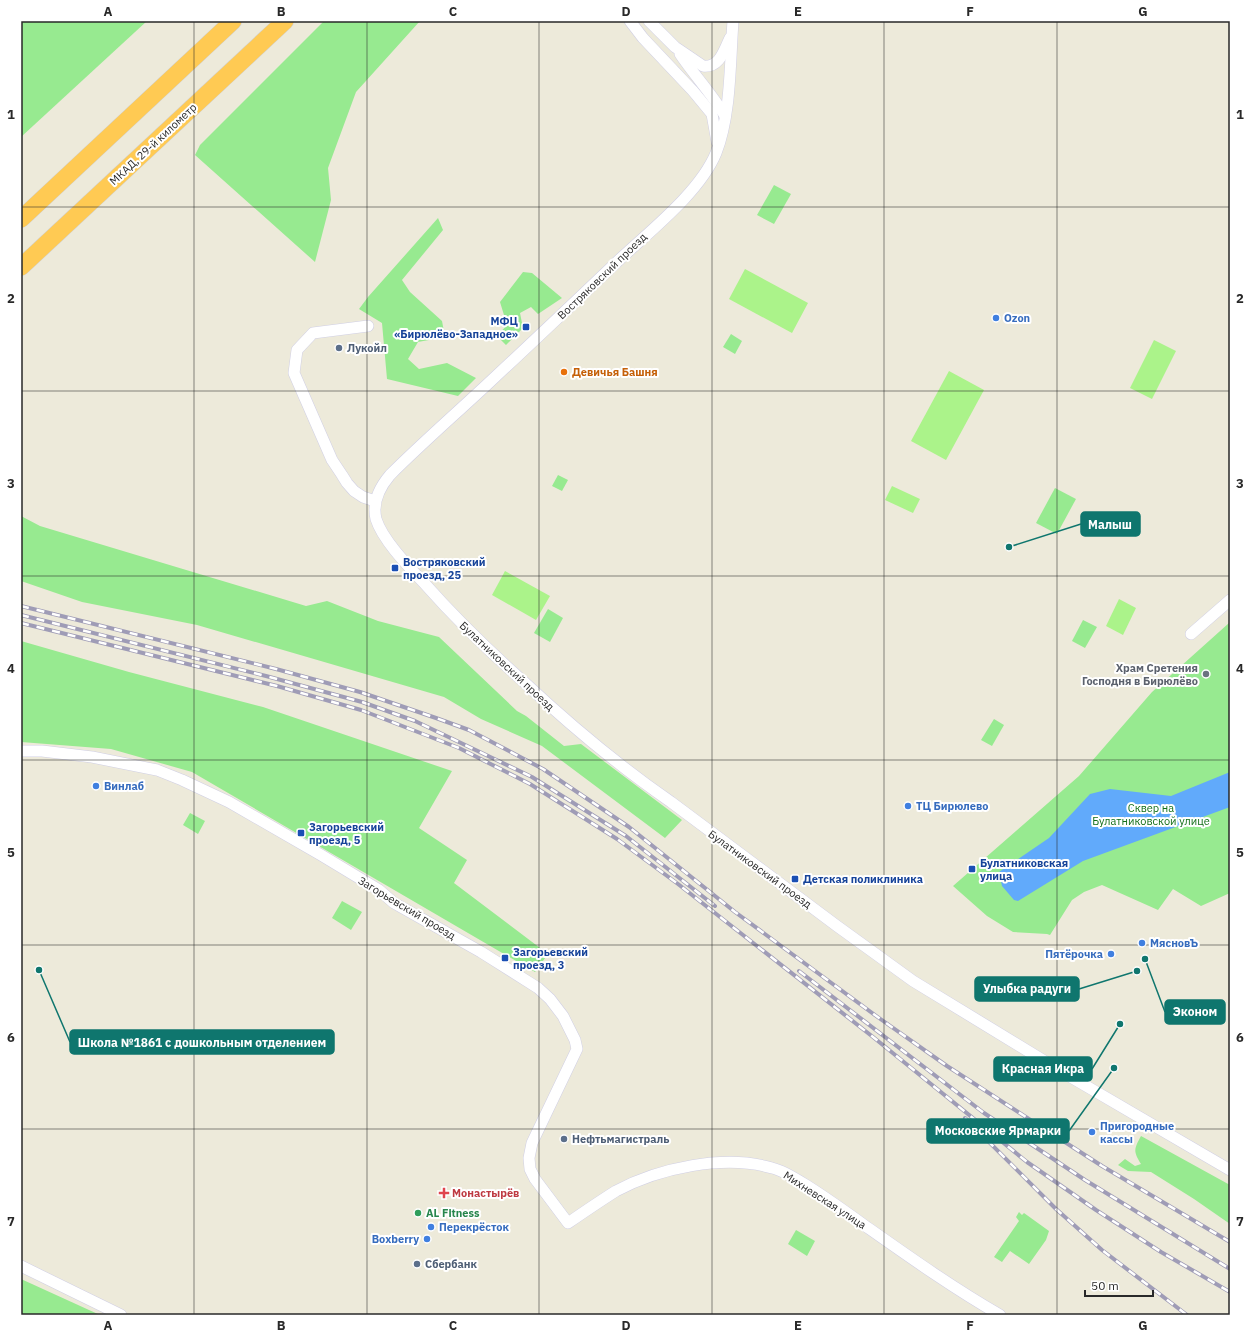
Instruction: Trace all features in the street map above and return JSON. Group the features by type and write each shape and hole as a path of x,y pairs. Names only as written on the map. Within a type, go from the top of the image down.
{"highway":[{"path":"21,219 233,21"},
{"name":"МКАД, 29-й километр","path":"21,267 285,21"}],"street":[{"path":"630,21 642,38 693,91 712,114 718,146"},
{"path":"650,21 675,47 689,68 722,104"},
{"path":"722,104 733,21"},
{"path":"675,47 699,64 708,67 718,62 732,34"},
{"path":"693,91 708,102 722,104"},
{"name":"Востряковский проезд","path":"375,501 383,484 402,463 581,297 689,193 710,165 718,146 725,116 722,104"},
{"path":"368,326 313,333 297,350 294,372 332,460 347,484 363,497 375,501"},
{"name":"Булатниковский проезд","path":"375,501 375,511 381,530 393,547 452,615 542,699 589,741 618,764 913,981 1095,1092 1230,1170"},
{"path":"1192,634 1230,600"},
{"name":"Загорьевский проезд","path":"21,751 42,751 92,756 157,770 182,780 229,802 296,840 379,890 394,903 481,952 538,988 550,998 563,1016 575,1040 577,1049 532,1143 529,1158 530,1169 535,1179 568,1223"},
{"name":"Михневская улица","path":"568,1223 618,1191 644,1178 676,1169 708,1163 741,1162 773,1168 794,1178 827,1199 904,1253 1000,1315"},
{"path":"21,1266 121,1315"}],"green space":[{"path":"21,21 147,21 21,137"},
{"path":"324,21 420,21 356,92 328,168 331,200 315,262 195,155 200,145"},
{"path":"774,185 791,194 774,224 757,215"},
{"path":"438,218 443,230 402,280 410,292 442,321 445,337 418,342 408,359 419,369 447,363 476,378 458,396 387,379 382,323 359,309"},
{"path":"745,269 808,303 792,333 729,299"},
{"path":"523,272 532,273 562,298 538,314 531,307 520,313 523,328 506,345 497,336 507,325 500,302"},
{"path":"731,334 742,341 735,354 723,347"},
{"path":"1154,340 1176,351 1152,399 1130,388"},
{"path":"949,371 984,390 946,460 911,441"},
{"path":"558,475 568,480 562,491 552,486"},
{"path":"892,486 920,499 913,513 885,500"},
{"path":"1055,488 1076,499 1057,534 1036,523"},
{"path":"21,516 40,526 306,606 327,601 378,621 439,637 517,711 526,716 564,746 581,744 682,820 665,838 542,746 481,719 444,697 197,625 82,602 21,581"},
{"path":"505,571 550,596 536,620 492,595"},
{"path":"1119,599 1136,608 1123,635 1106,626"},
{"path":"548,609 563,618 550,642 534,633"},
{"path":"1083,620 1097,627 1085,648 1072,641"},
{"name":"Сквер на Булатниковской улице","path":"1229,623 1230,893 1201,906 1173,889 1158,910 1102,885 1084,892 1072,900 1050,935 1013,932 987,916 953,886 1079,776 1152,692"},
{"path":"21,641 129,672 263,707 452,771 419,828 467,860 454,883 548,954 535,972 192,772 111,749 21,742"},
{"path":"994,719 1004,725 992,746 981,740"},
{"path":"190,813 205,821 198,834 183,825"},
{"path":"342,901 362,912 351,930 332,918"},
{"path":"1141,1136 1230,1185 1230,1224 1151,1172 1128,1171 1118,1165 1125,1159 1135,1166 1141,1164 1135,1150"},
{"path":"1019,1212 1022,1215 1024,1213 1049,1231 1046,1240 1029,1264 1010,1251 1002,1262 994,1257 1019,1221 1016,1217"},
{"path":"796,1230 815,1241 807,1256 788,1244"},
{"path":"21,1279 100,1315 21,1315"}],"water":[{"path":"1230,772 1230,807 1083,861 1018,901 1014,900 1002,886 999,872 1049,838 1090,794 1110,789 1171,796"}],"railway":[{"path":"21,606 276,669 360,692 469,730 543,769 629,827 735,912 947,1066 1102,1166 1230,1242"},
{"path":"21,615 266,676 362,702 415,721 532,777 626,836 715,906"},
{"path":"21,623 277,686 361,710 459,748 530,784 617,839 678,884 873,1037 1027,1162 1096,1210 1161,1252 1230,1292"},
{"path":"799,971 984,1113 1085,1180 1230,1269"},
{"path":"965,1118 1056,1209 1102,1250 1187,1315"}],"place":[{"name":"Ozon","path":"996,318"},
{"name":"МФЦ «Бирюлёво-Западное»","path":"526,327"},
{"name":"Лукойл","path":"339,348"},
{"name":"Девичья Башня","path":"564,372"},
{"name":"Малыш","path":"1009,547"},
{"name":"Востряковский проезд, 25","path":"395,568"},
{"name":"Храм Сретения Господня в Бирюлёво","path":"1206,674"},
{"name":"Винлаб","path":"96,786"},
{"name":"ТЦ Бирюлево","path":"908,806"},
{"name":"Загорьевский проезд, 5","path":"301,833"},
{"name":"Булатниковская улица","path":"972,869"},
{"name":"Детская поликлиника","path":"795,879"},
{"name":"МясновЪ","path":"1142,943"},
{"name":"Пятёрочка","path":"1111,954"},
{"name":"Загорьевский проезд, 3","path":"505,958"},
{"name":"Эконом","path":"1145,959"},
{"name":"Школа №1861 с дошкольным отделением","path":"39,970"},
{"name":"Улыбка радуги","path":"1137,971"},
{"name":"Красная Икра","path":"1120,1024"},
{"name":"Московские Ярмарки","path":"1114,1068"},
{"name":"Пригородные кассы","path":"1092,1132"},
{"name":"Нефтьмагистраль","path":"564,1139"},
{"name":"Монастырёв","path":"444,1193"},
{"name":"AL Fitness","path":"418,1213"},
{"name":"Перекрёсток","path":"431,1227"},
{"name":"Boxberry","path":"427,1239"},
{"name":"Сбербанк","path":"417,1264"}]}
